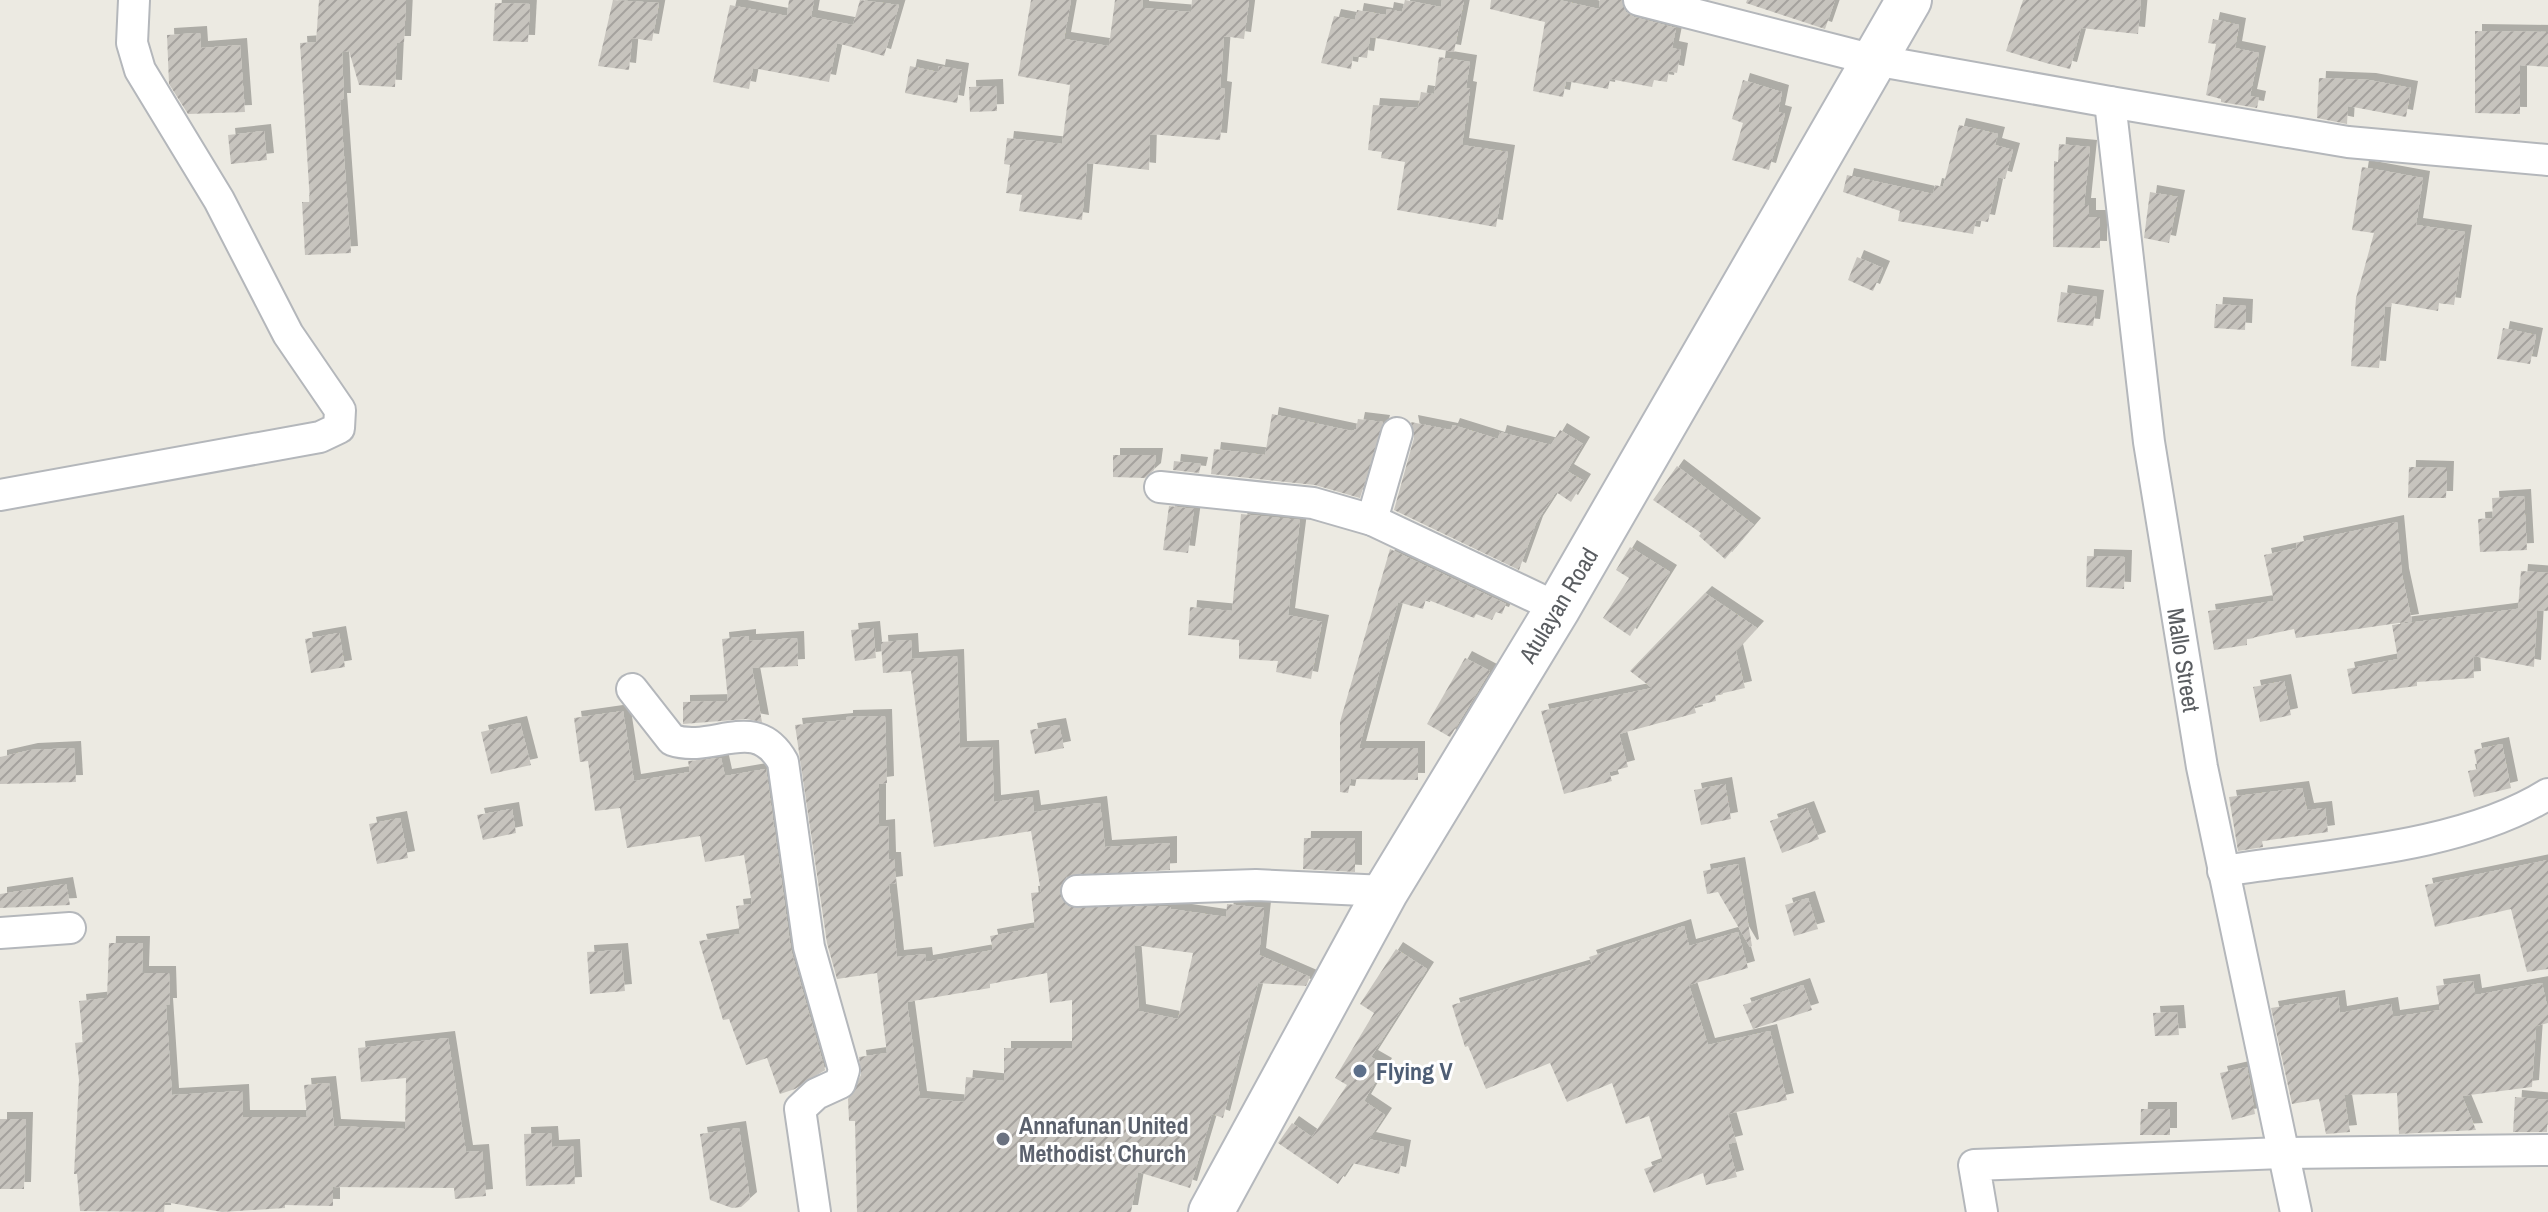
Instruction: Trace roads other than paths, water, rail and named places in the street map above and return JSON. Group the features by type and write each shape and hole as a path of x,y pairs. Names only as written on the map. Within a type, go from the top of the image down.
{"main road":[{"name":"Atulayan Road","path":"1211,1212 1386,891 1558,608 1909,0"}],"street":[{"path":"0,495 320,437 339,428 340,410 288,334 219,200 140,70 132,43 134,0"},
{"path":"1639,0 1874,60 2110,102 2348,142 2548,160"},
{"name":"Mallo Street","path":"2110,102 2149,442 2202,767 2296,1212"},
{"path":"1372,520 1397,433"},
{"path":"1160,487 1313,503 1372,520 1558,608"},
{"path":"632,689 672,740 697,743 756,736 775,748 783,762 809,947 844,1070 840,1083 816,1094 800,1109 815,1212"},
{"path":"2223,871 2457,832 2519,812 2548,794"},
{"path":"1077,891 1256,885 1386,891"},
{"path":"0,933 70,928"},
{"path":"1982,1212 1974,1165 2282,1153 2548,1150"}],"place":[{"name":"Flying V","path":"1360,1071"},
{"name":"Annafunan United Methodist Church","path":"1003,1139"}]}
